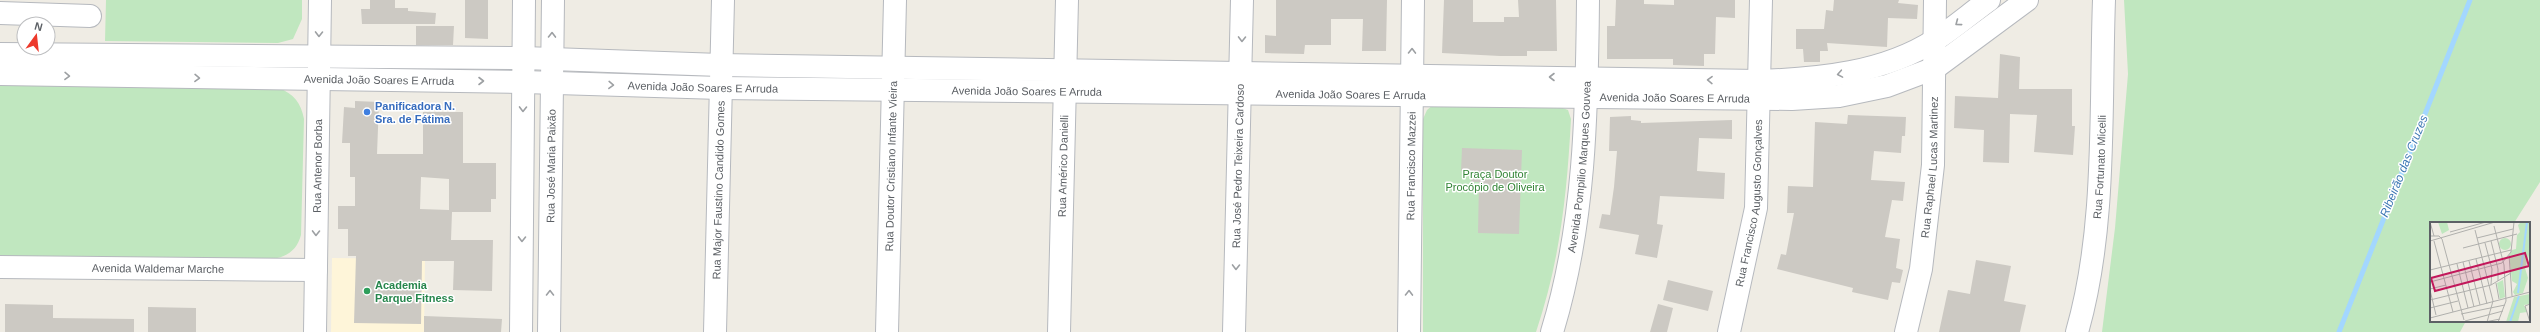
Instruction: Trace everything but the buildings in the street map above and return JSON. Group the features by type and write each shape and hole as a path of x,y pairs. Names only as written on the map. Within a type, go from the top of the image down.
{"street":[{"name":"Rua Antenor Borba","path":"315,332 320,0"},
{"path":"521,332 524,0"},
{"name":"Rua José Maria Paixão","path":"549,332 553,0"},
{"name":"Rua Major Faustino Candido Gomes","path":"715,332 720,65 723,0"},
{"name":"Rua Doutor Cristiano Infante Vieira","path":"887,332 895,0"},
{"name":"Rua Américo Danielli","path":"1059,332 1067,0"},
{"name":"Rua José Pedro Teixeira Cardoso","path":"1234,332 1242,0"},
{"name":"Rua Francisco Mazzei","path":"1408,332 1413,0"},
{"name":"Avenida Pompilio Marques Gouvea","path":"1552,332 1570,255 1582,172 1587,87 1588,0"},
{"name":"Rua Francisco Augusto Gonçalves","path":"1729,332 1756,208 1761,0"},
{"name":"Rua Raphael Lucas Martinez","path":"1906,332 1921,269 1933,165 1935,0"},
{"name":"Avenida João Soares E Arruda","path":"1760,90 1864,69 1902,56 1935,40 1989,0"},
{"name":"Avenida João Soares E Arruda","path":"0,74 524,82 720,88 1065,92 1241,84 1587,87 1760,90 1840,96 1887,86 1935,68 2027,0"},
{"name":"Rua Fortunato Micelli","path":"2078,332 2087,299 2098,208 2104,0"},
{"path":"0,14 32,13 90,16"},
{"name":"Avenida João Soares E Arruda","path":"56,51 524,58 720,65 1065,69 1241,84"},
{"name":"Avenida João Soares E Arruda","path":"0,54 16,53"},
{"path":"37,56 40,75"},
{"name":"Avenida Waldemar Marche","path":"0,267 316,270"}],"shaded area":[{"path":"332,258 425,259 424,332 331,332"}],"green space":[{"path":"106,0 302,0 302,19 293,39 278,43 105,41"},
{"path":"2124,0 2540,0 2540,182 2515,222 2430,222 2430,322 2465,322 2460,332 2102,332 2115,228 2128,74"},
{"path":"0,83 279,88 284,90 293,96 299,104 304,119 301,235 297,245 291,252 282,257 272,259 0,256"},
{"name":"Praça Doutor Procópio de Oliveira","path":"1434,104 1557,106 1568,110 1571,119 1561,227 1551,279 1536,332 1423,332 1423,119 1427,110"}],"waterway":[{"name":"Ribeirão das Cruzes","path":"2339,332 2470,0"}],"place":[{"name":"Panificadora N. Sra. de Fátima","path":"367,112"},
{"name":"Academia Parque Fitness","path":"367,291"}]}
